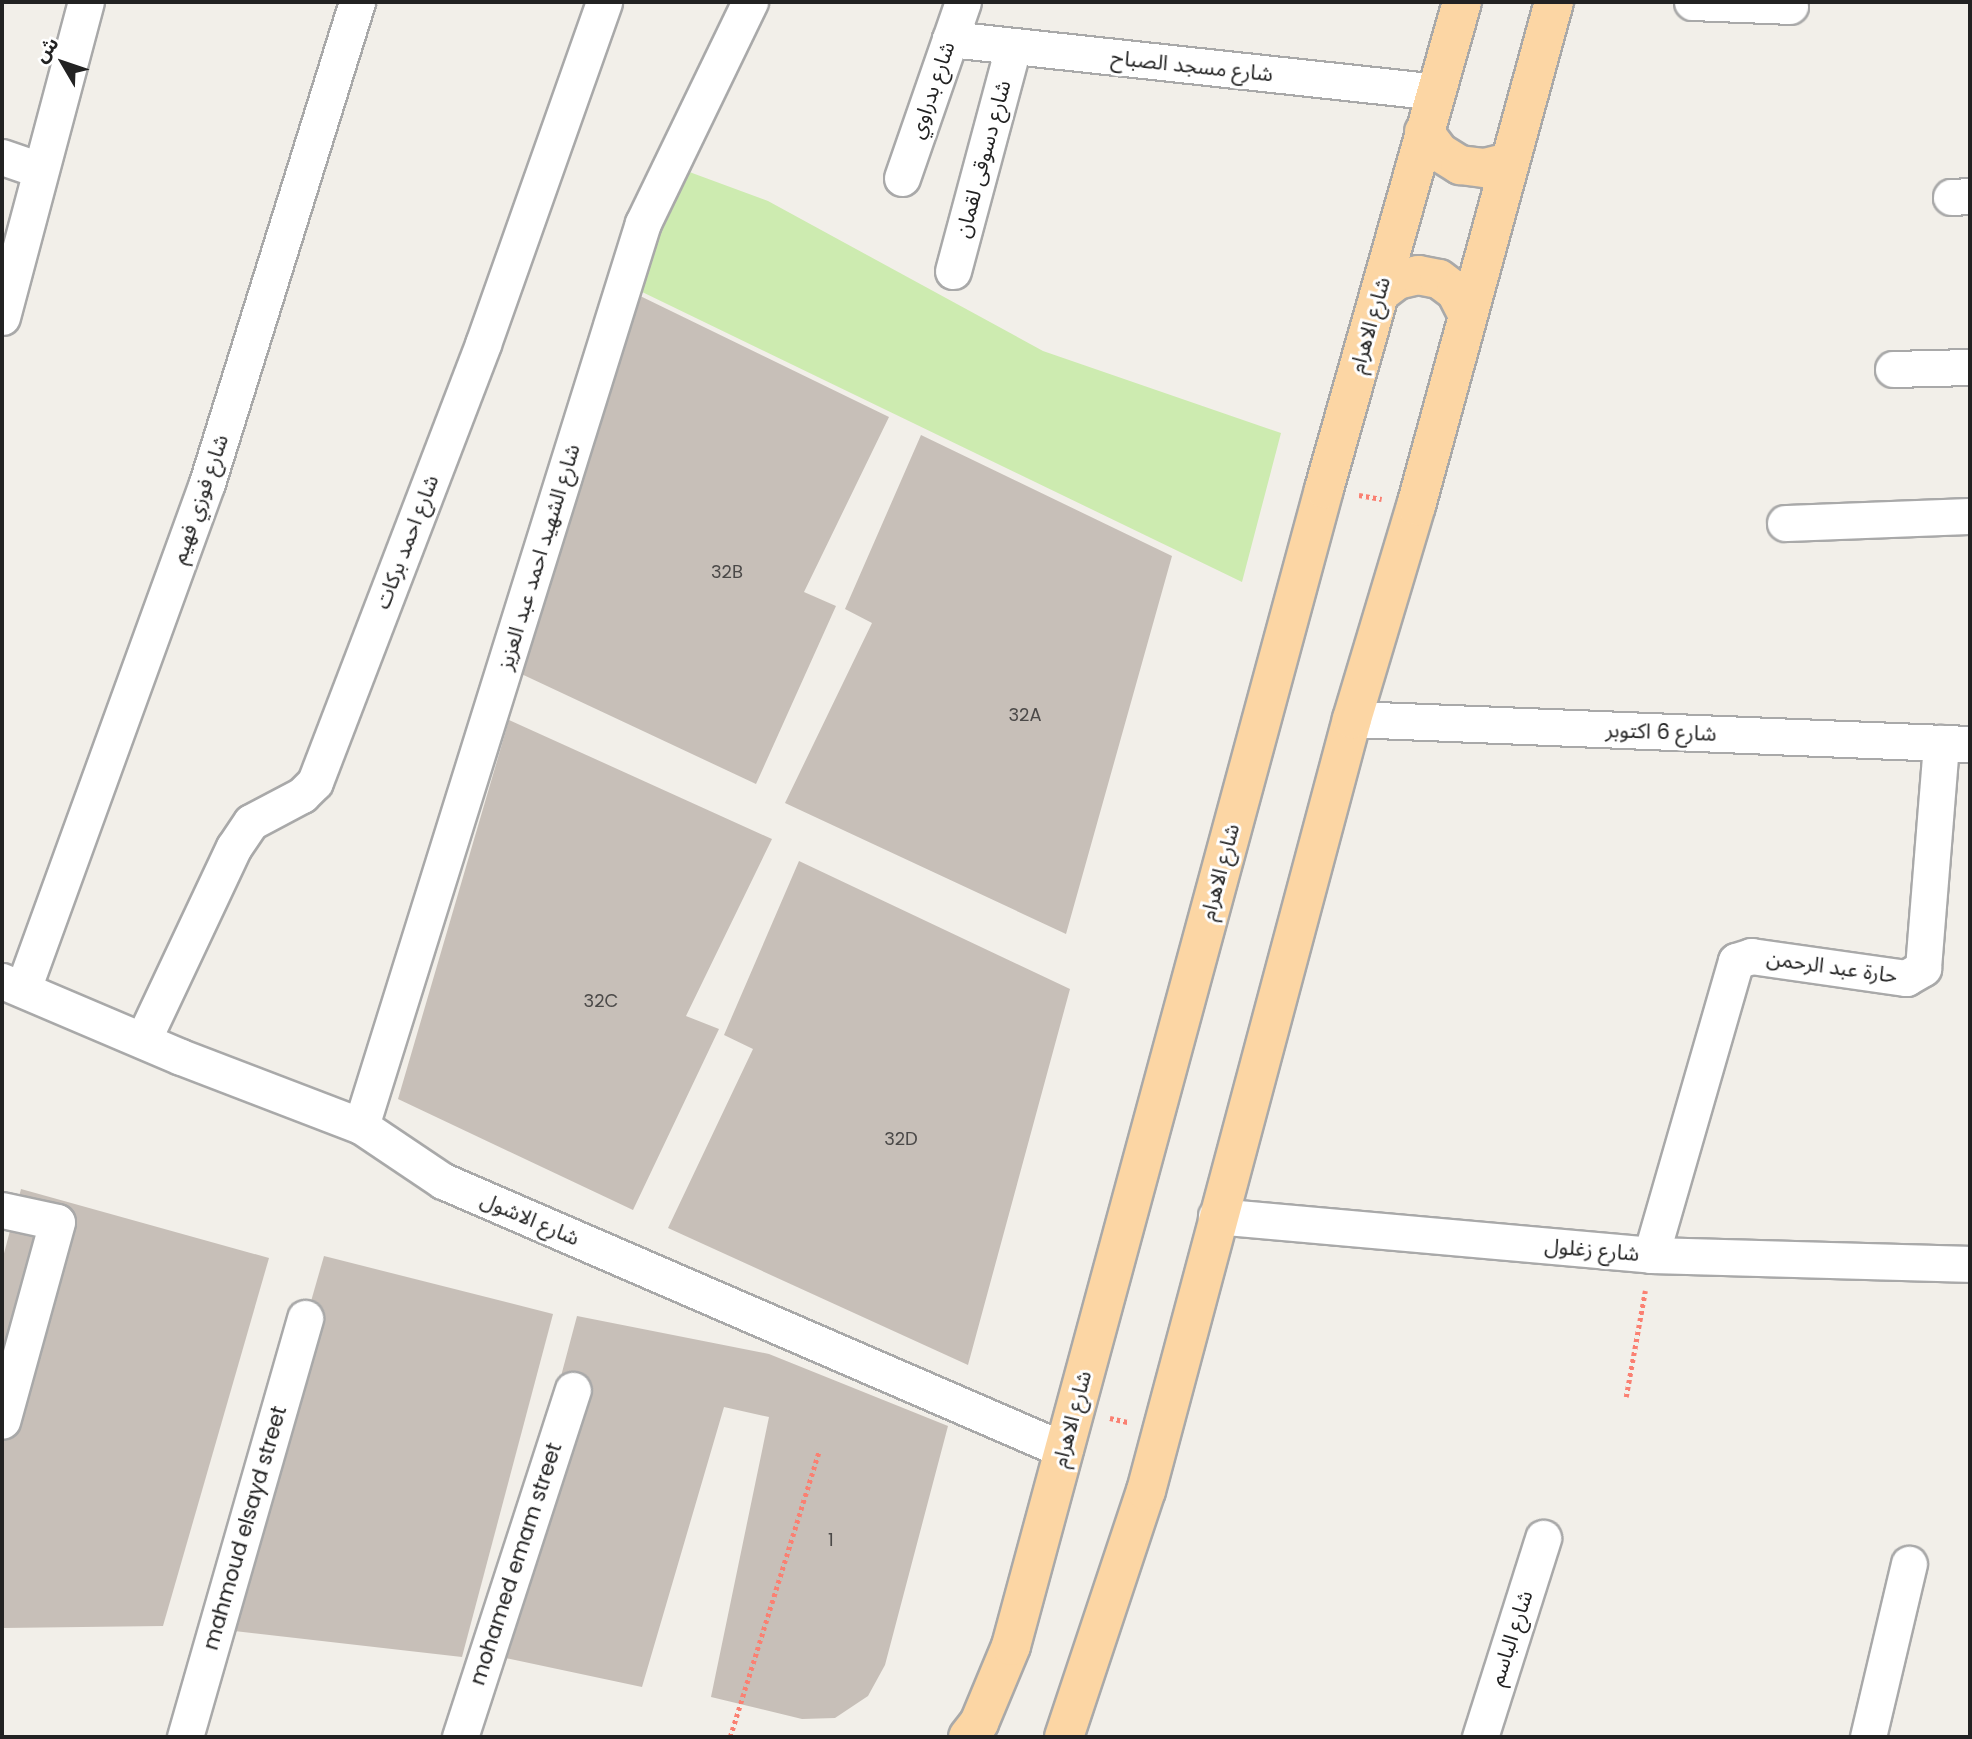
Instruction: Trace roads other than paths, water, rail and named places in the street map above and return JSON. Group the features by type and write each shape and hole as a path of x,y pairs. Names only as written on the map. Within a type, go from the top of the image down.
{"main road":[{"name":"شارع الاهرام","path":"968,1737 979,1723 1011,1646 1324,489 1462,2"},
{"path":"1063,1737 1163,1428 1216,1216 1352,719 1393,501 1466,312 1554,2"},
{"path":"1424,132 1439,152 1460,164 1485,168 1510,162"},
{"path":"1380,293 1397,280 1418,275 1439,279 1456,292 1466,312"}],"street":[{"path":"2,317 86,2"},
{"name":"شارع فوزي فهيم","path":"12,985 207,483 357,2"},
{"name":"شارع احمد بركات","path":"143,1040 233,847 251,822 302,795 314,782 483,344 604,2"},
{"name":"شارع الشهيد احمد عبد العزيز","path":"361,1126 643,223 750,2"},
{"name":"شارع بدراوي","path":"902,178 962,2"},
{"path":"1692,2 1790,6"},
{"name":"شارع مسجد الصباح","path":"950,39 1435,92"},
{"name":"شارع دسوقى لقمان","path":"953,271 1013,47"},
{"path":"2,158 40,170"},
{"path":"1893,369 1970,367"},
{"path":"1785,523 1970,516"},
{"name":"شارع 6 اكتوبر","path":"1352,719 1955,744"},
{"name":"حارة عبد الرحمن","path":"1651,1255 1736,961 1751,956 1906,978 1923,968 1955,744"},
{"name":"شارع الاشول","path":"12,985 361,1126 443,1181 1063,1450"},
{"path":"2,1210 57,1222 2,1421"},
{"name":"شارع زغلول","path":"1216,1216 1651,1255 1970,1264"},
{"name":"mahmoud elsayd street","path":"185,1737 305,1318"},
{"name":"mohamed emam street","path":"460,1737 573,1390"},
{"name":"شارع الباسم","path":"1480,1737 1543,1538"},
{"path":"1868,1737 1909,1564"}]}
